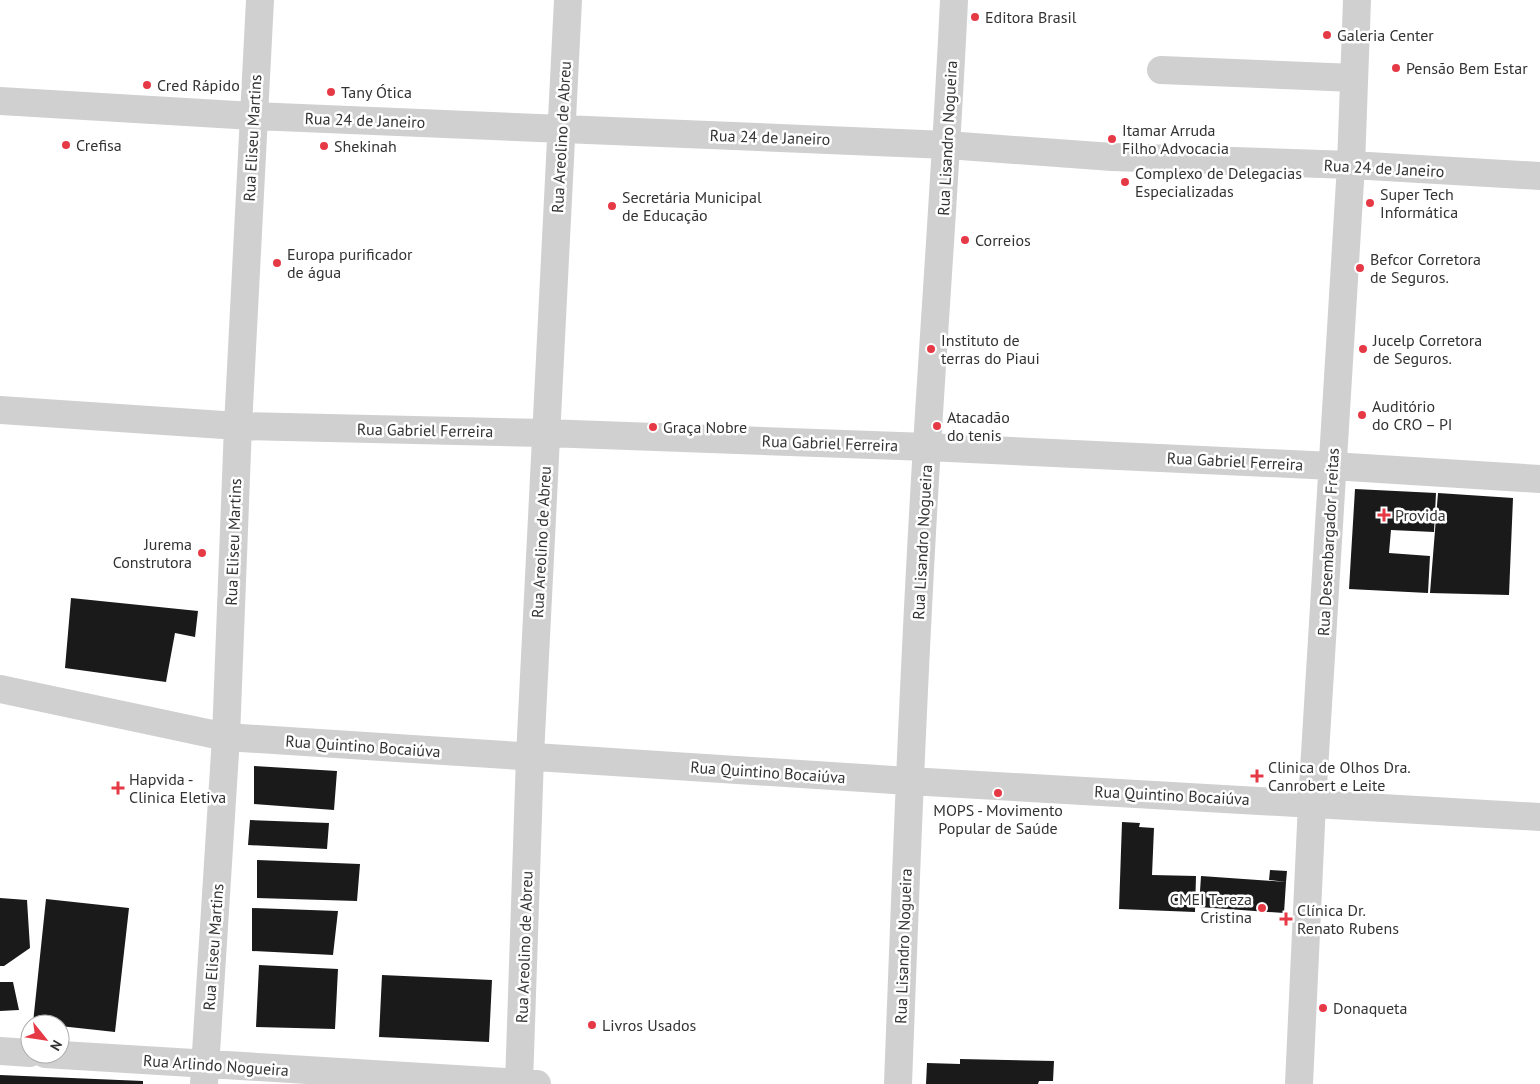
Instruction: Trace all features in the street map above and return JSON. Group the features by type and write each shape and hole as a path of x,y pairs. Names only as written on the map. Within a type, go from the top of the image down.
{"street":[{"name":"Rua Eliseu Martins","path":"205,1074 226,737 238,426 260,0"},
{"name":"Rua Areolino de Abreu","path":"525,1084 530,756 568,0"},
{"name":"Rua Lisandro Nogueira","path":"898,1084 909,781 927,447 948,144 954,0"},
{"name":"Rua Desembargador Freitas","path":"1299,1084 1312,803 1351,165 1357,0"},
{"path":"1161,70 1354,78"},
{"name":"Rua 24 de Janeiro","path":"0,101 253,116 948,144 1112,157 1351,165 1540,176"},
{"name":"Rua Gabriel Ferreira","path":"0,410 238,426 546,433 927,447 1332,466 1540,479"},
{"name":"Rua Quintino Bocaiúva","path":"0,689 226,737 909,781 1540,817"},
{"path":"0,1051 20,1052"},
{"name":"Rua Arlindo Nogueira","path":"70,1057 205,1074 525,1084"}],"building":[{"path":"1355,489 1436,493 1434,532 1391,530 1389,553 1430,556 1428,593 1349,589"},
{"path":"1438,493 1513,498 1509,595 1430,593"},
{"path":"71,598 198,611 195,637 175,633 166,682 65,668"},
{"path":"254,766 337,771 334,810 254,804"},
{"path":"250,820 329,823 327,849 248,845"},
{"path":"1122,822 1140,823 1139,827 1154,828 1152,875 1196,876 1195,912 1119,909"},
{"path":"257,860 360,864 357,901 257,898"},
{"path":"1270,870 1287,871 1286,882 1269,880"},
{"path":"1201,876 1286,882 1284,913 1199,907"},
{"path":"0,898 27,900 30,948 4,966 0,966"},
{"path":"46,899 129,908 115,1032 70,1027 70,1014 34,1014"},
{"path":"252,908 338,911 333,955 252,951"},
{"path":"259,965 338,969 335,1029 256,1027"},
{"path":"382,975 492,980 489,1042 379,1037"},
{"path":"0,982 13,982 19,1010 0,1011"},
{"path":"960,1059 1054,1061 1053,1081 1039,1081 1038,1084 926,1084 927,1063 960,1064"},
{"path":"0,1075 143,1081 143,1084 0,1084"}],"place":[{"name":"Editora Brasil","path":"975,17"},
{"name":"Galeria Center","path":"1327,35"},
{"name":"Pensão Bem Estar","path":"1396,68"},
{"name":"Cred Rápido","path":"147,85"},
{"name":"Tany Ótica","path":"331,92"},
{"name":"Itamar Arruda Filho Advocacia","path":"1112,139"},
{"name":"Crefisa","path":"66,145"},
{"name":"Shekinah","path":"324,146"},
{"name":"Complexo de Delegacias Especializadas","path":"1125,182"},
{"name":"Super Tech Informática","path":"1370,203"},
{"name":"Secretária Municipal de Educação","path":"612,206"},
{"name":"Correios","path":"965,240"},
{"name":"Europa purificador de água","path":"277,263"},
{"name":"Befcor Corretora de Seguros.","path":"1360,268"},
{"name":"Instituto de terras do Piaui","path":"931,349"},
{"name":"Jucelp Corretora de Seguros.","path":"1363,349"},
{"name":"Auditório do CRO – PI","path":"1362,415"},
{"name":"Atacadão do tenis","path":"937,426"},
{"name":"Graça Nobre","path":"653,427"},
{"name":"Provida","path":"1384,515"},
{"name":"Jurema Construtora","path":"202,553"},
{"name":"Clinica de Olhos Dra. Canrobert e Leite","path":"1257,776"},
{"name":"Hapvida - Clinica Eletiva","path":"118,788"},
{"name":"MOPS - Movimento Popular de Saúde","path":"998,793"},
{"name":"CMEI Tereza Cristina","path":"1262,908"},
{"name":"Clínica Dr. Renato Rubens","path":"1286,919"},
{"name":"Donaqueta","path":"1323,1008"},
{"name":"Livros Usados","path":"592,1025"}]}
